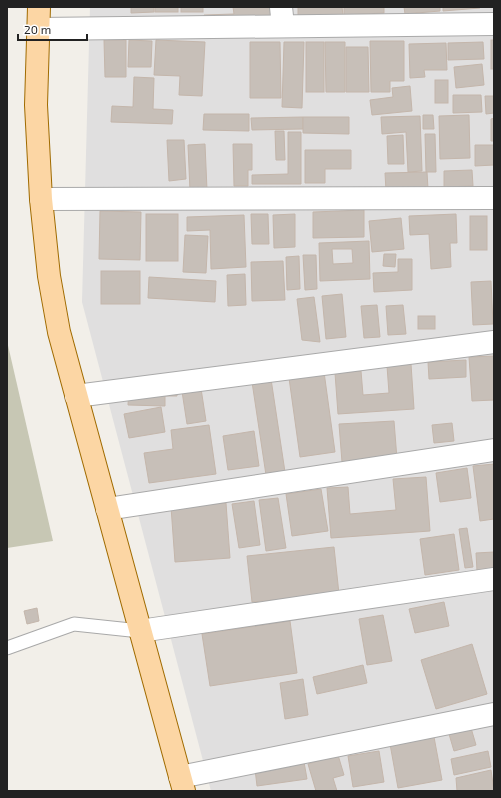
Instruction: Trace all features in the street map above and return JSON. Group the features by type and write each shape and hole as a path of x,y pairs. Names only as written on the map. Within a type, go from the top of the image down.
{"main road":[{"path":"39,7 36,106 49,276 59,332 182,784"}],"street":[{"path":"38,28 282,16 494,24"},
{"path":"42,199 494,198"},
{"path":"76,396 494,342"},
{"path":"107,509 494,450"},
{"path":"140,631 494,579"},
{"path":"182,784 494,714"}],"lane":[{"path":"7,648 74,624 140,631"}],"shaded area":[{"path":"90,7 494,7 494,791 211,791 82,302"},
{"path":"7,341 53,541 7,548"}],"building":[{"path":"131,7 154,7 154,12 131,13"},
{"path":"155,7 178,7 178,12 155,12"},
{"path":"181,7 203,7 203,12 181,12"},
{"path":"233,7 275,7 276,19 205,21 204,15 234,14"},
{"path":"298,7 342,7 343,15 298,17"},
{"path":"344,7 384,7 384,13 344,15"},
{"path":"404,7 440,7 440,11 405,14"},
{"path":"443,7 479,7 480,8 443,11"},
{"path":"104,40 126,40 126,77 105,77"},
{"path":"129,40 152,41 151,67 128,67"},
{"path":"156,40 205,42 202,96 179,95 180,76 154,75"},
{"path":"491,40 494,40 494,69 491,69"},
{"path":"370,41 404,41 404,81 390,81 390,92 371,92"},
{"path":"250,42 280,42 281,98 250,98"},
{"path":"284,42 304,42 302,108 282,107"},
{"path":"306,42 324,42 324,92 306,92"},
{"path":"325,42 345,42 345,92 326,92"},
{"path":"483,42 484,59 448,60 448,43"},
{"path":"446,43 447,70 424,70 425,77 410,78 409,44"},
{"path":"346,47 368,47 369,92 346,92"},
{"path":"482,64 484,85 456,88 454,67"},
{"path":"134,77 154,78 153,109 173,110 172,124 111,122 112,106 133,107"},
{"path":"435,80 448,80 448,103 435,103"},
{"path":"410,86 412,111 372,115 370,100 393,97 392,88"},
{"path":"453,95 481,95 482,112 453,113"},
{"path":"485,96 494,96 494,113 486,114"},
{"path":"204,114 249,114 249,131 203,130"},
{"path":"423,115 433,115 434,129 423,129"},
{"path":"469,115 470,158 440,159 439,116"},
{"path":"420,116 422,171 408,172 406,132 382,134 381,117"},
{"path":"303,117 303,129 252,130 251,118"},
{"path":"303,117 349,117 349,134 303,133"},
{"path":"494,118 494,141 491,141 491,119"},
{"path":"275,131 284,131 285,160 276,160"},
{"path":"288,132 301,132 301,184 252,184 252,175 288,174"},
{"path":"425,134 435,134 436,172 426,172"},
{"path":"403,135 404,164 388,164 387,136"},
{"path":"167,140 184,140 186,179 169,181"},
{"path":"205,144 207,190 190,191 188,145"},
{"path":"233,144 252,144 252,170 248,170 248,186 234,186"},
{"path":"475,145 494,145 494,165 475,166"},
{"path":"305,150 351,150 351,169 325,169 325,183 305,183"},
{"path":"472,170 473,186 444,187 444,171"},
{"path":"427,172 428,189 386,191 385,173"},
{"path":"364,210 364,237 313,238 313,212"},
{"path":"100,211 141,212 140,260 99,259"},
{"path":"146,214 178,214 178,261 146,261"},
{"path":"251,214 268,214 269,244 252,244"},
{"path":"295,214 295,247 274,248 273,215"},
{"path":"456,214 457,243 450,243 451,267 431,269 429,234 410,235 409,216"},
{"path":"244,215 246,267 211,269 210,230 187,231 187,217"},
{"path":"470,216 487,216 487,250 470,250"},
{"path":"401,218 404,249 372,252 369,221"},
{"path":"185,235 208,236 206,273 183,272"},
{"path":"369,241 370,279 320,281 319,243","holes":["332,249 352,249 353,263 333,264"]},
{"path":"384,254 396,254 395,267 383,266"},
{"path":"303,255 316,255 317,289 305,290"},
{"path":"299,256 300,289 287,290 286,257"},
{"path":"398,259 412,259 412,290 374,292 373,273 398,272"},
{"path":"283,261 285,300 252,301 251,262"},
{"path":"101,271 140,271 140,304 101,304"},
{"path":"245,274 246,305 228,306 227,275"},
{"path":"149,277 216,281 215,302 148,298"},
{"path":"491,281 493,324 473,325 471,282"},
{"path":"342,294 346,337 326,339 322,296"},
{"path":"314,297 320,342 302,340 297,299"},
{"path":"377,305 380,337 364,338 361,306"},
{"path":"403,305 406,334 388,335 386,306"},
{"path":"418,316 435,316 435,329 418,329"},
{"path":"494,356 494,400 472,401 469,357"},
{"path":"466,360 466,377 429,379 428,362"},
{"path":"411,364 414,409 338,414 335,373 361,371 363,395 389,393 387,366"},
{"path":"324,372 335,452 300,457 289,378"},
{"path":"271,379 285,472 266,475 252,382"},
{"path":"200,382 206,421 187,424 181,385"},
{"path":"129,384 177,385 177,396 165,396 165,406 128,405"},
{"path":"161,407 165,432 129,438 124,414"},
{"path":"394,421 397,459 342,462 339,424"},
{"path":"452,423 454,441 434,443 432,425"},
{"path":"209,425 216,474 149,483 144,453 173,449 171,430"},
{"path":"254,431 259,466 228,470 223,436"},
{"path":"494,464 494,519 480,521 473,466"},
{"path":"467,468 471,498 440,502 436,473"},
{"path":"426,477 430,531 331,538 327,488 348,487 350,514 396,510 393,479"},
{"path":"321,489 328,531 292,536 286,494"},
{"path":"278,498 286,548 266,551 259,500"},
{"path":"254,501 260,545 239,548 232,504"},
{"path":"226,503 230,558 175,562 171,507"},
{"path":"467,528 473,567 465,568 459,529"},
{"path":"454,534 459,570 425,575 420,539"},
{"path":"334,547 339,594 252,602 247,556"},
{"path":"494,552 494,570 477,571 476,553"},
{"path":"444,602 449,626 415,633 409,609"},
{"path":"37,608 39,621 27,624 24,611"},
{"path":"383,615 392,661 367,665 359,619"},
{"path":"290,621 297,673 210,686 202,634"},
{"path":"472,644 487,694 436,709 421,660"},
{"path":"363,665 367,683 317,694 313,677"},
{"path":"303,679 308,715 285,719 280,683"},
{"path":"471,728 476,745 454,751 449,734"},
{"path":"434,737 442,780 398,788 390,744"},
{"path":"379,751 384,782 353,787 348,756"},
{"path":"488,751 491,767 454,775 451,759"},
{"path":"338,755 344,775 333,778 337,791 316,791 308,764"},
{"path":"304,762 307,779 257,786 255,769"},
{"path":"491,770 494,791 457,791 456,778"}]}
